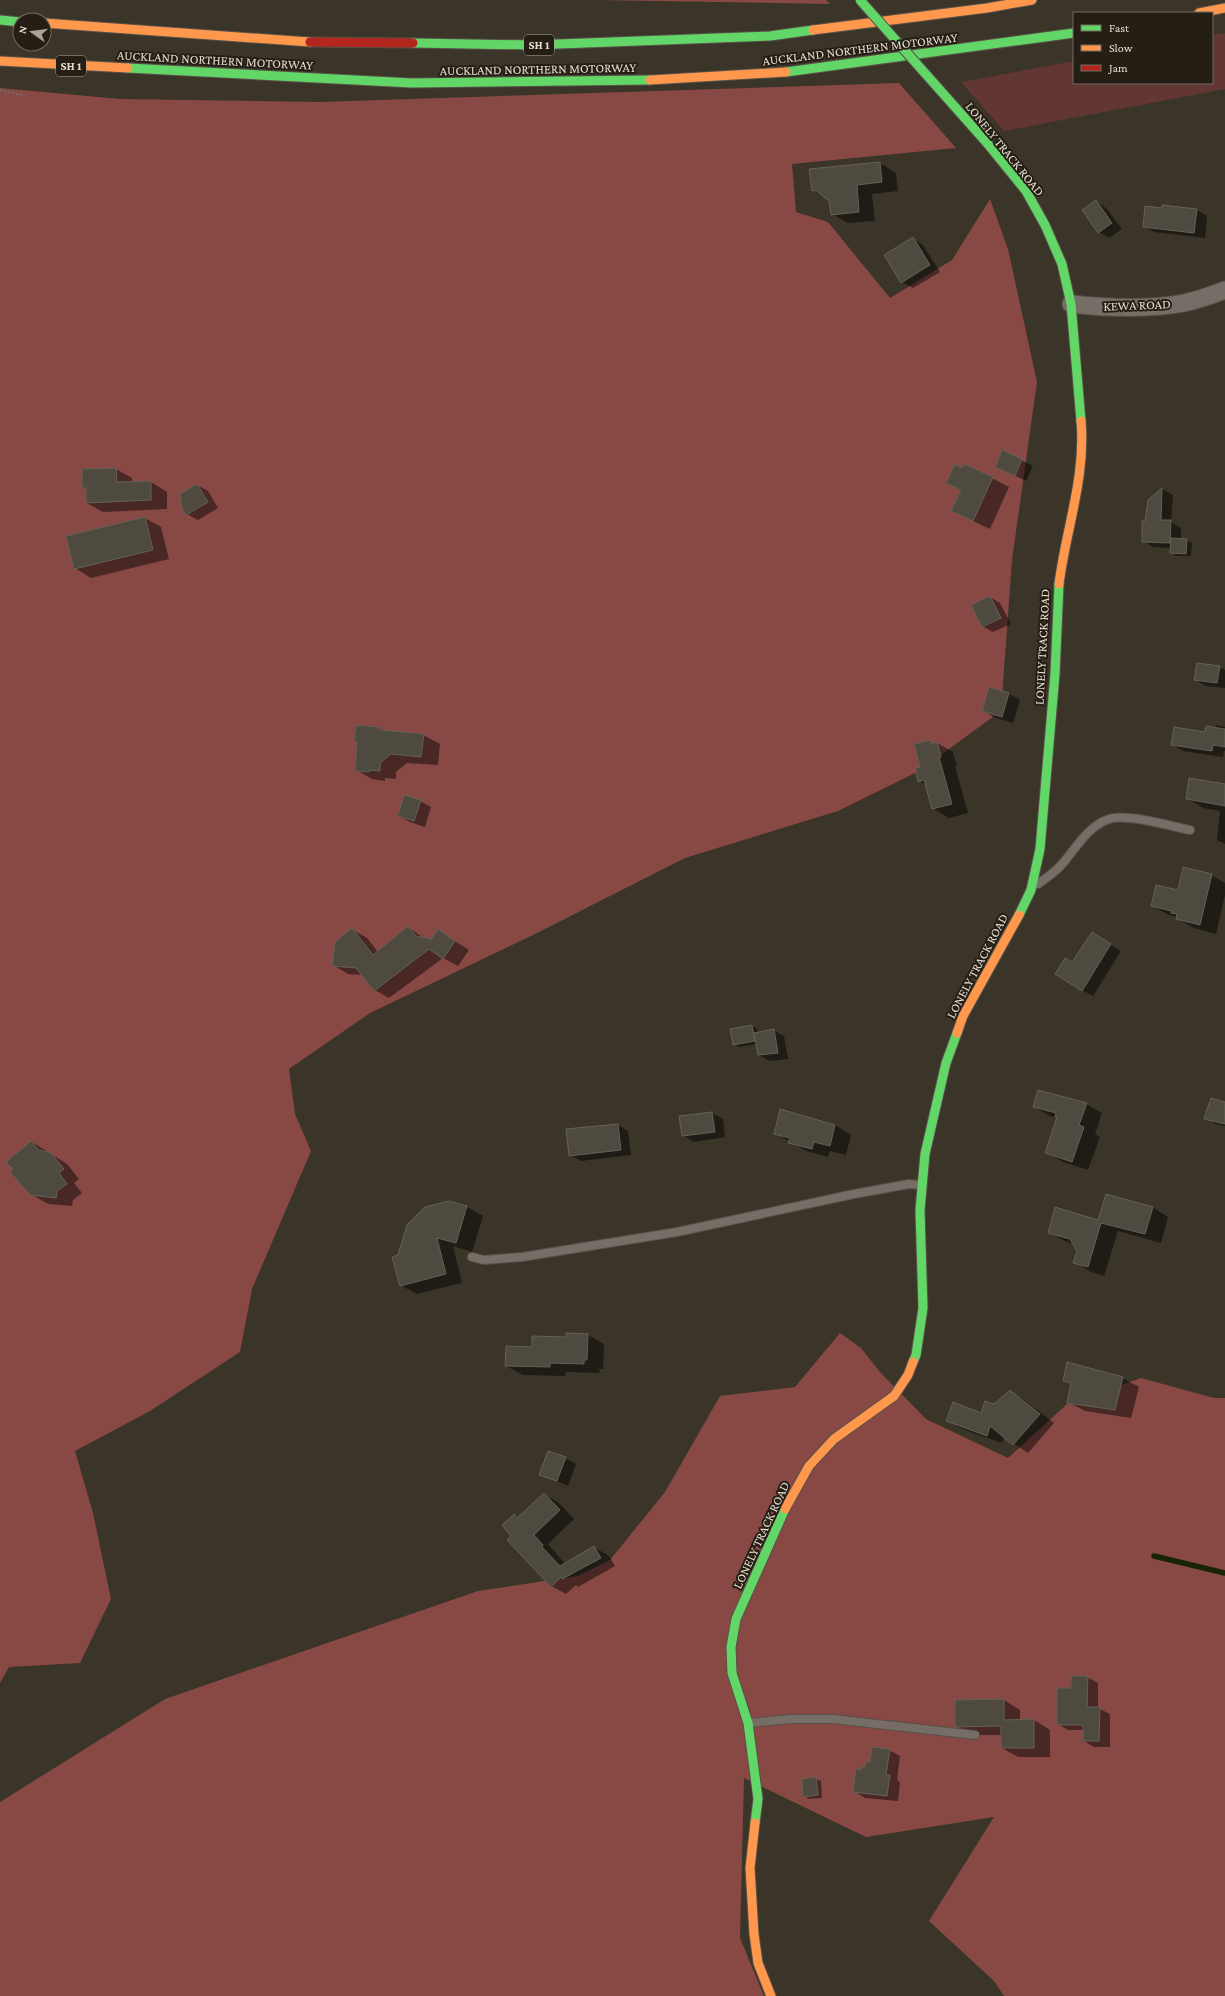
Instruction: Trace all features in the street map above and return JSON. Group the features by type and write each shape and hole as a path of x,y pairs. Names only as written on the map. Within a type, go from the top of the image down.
{"main road":[{"name":"LONELY TRACK ROAD","path":"771,1996 758,1963 754,1934 750,1868 758,1799 748,1723 732,1673 731,1648 736,1620 786,1506 809,1466 834,1440 894,1396 908,1375 916,1355 923,1308 920,1210 925,1154 946,1063 963,1016 1013,928 1031,890 1041,834 1055,674 1057,595 1062,558 1080,479 1082,430 1071,304 1062,264 1045,225 1026,191 987,143 860,0"},
{"name":"AUCKLAND NORTHERN MOTORWAY","path":"52,24 310,42 532,46 770,36 987,8 1032,0"},
{"path":"1204,12 1225,8"},
{"path":"0,20 12,21"},
{"name":"AUCKLAND NORTHERN MOTORWAY","path":"0,61 412,83 635,81 770,74 1073,33"}],"street":[{"name":"KEWA ROAD","path":"1071,304 1148,307 1184,303 1225,290"}],"lane":[{"path":"1031,890 1063,864 1078,843 1097,826 1109,819 1126,818 1190,830"},
{"path":"472,1257 484,1260 546,1253 677,1232 854,1194 909,1184 922,1185"},
{"path":"748,1723 791,1719 833,1719 974,1735"}],"path":[{"path":"0,90 24,96"}],"shaded area":[{"path":"596,0 826,0 830,4"},
{"path":"1225,33 1225,89 1004,131 961,82 1073,61 1073,84 1213,84 1213,35"},
{"path":"899,83 956,148 792,164 796,212 828,222 890,298 952,260 990,199 1008,249 1037,382 1012,560 1001,711 919,771 838,811 685,858 537,933 370,1013 289,1069 295,1114 311,1151 252,1289 240,1352 150,1411 75,1451 93,1513 111,1599 80,1663 9,1667 0,1683 0,88 120,99 320,102"},
{"path":"840,1333 861,1348 879,1371 926,1419 1008,1458 1067,1404 1141,1378 1214,1398 1225,1398 1225,1996 1004,1996 994,1981 929,1921 994,1817 866,1837 744,1778 740,1938 764,1996 0,1996 0,1802 165,1699 478,1591 578,1576 610,1560 665,1492 720,1396 795,1387"}],"building":[{"path":"880,162 882,182 857,185 859,212 831,215 829,201 816,191 812,191 809,169"},
{"path":"1096,200 1112,223 1098,233 1082,210"},
{"path":"1162,205 1197,209 1194,233 1143,227 1145,206 1162,208"},
{"path":"913,237 930,265 901,283 884,255"},
{"path":"1002,450 1022,459 1015,476 995,467"},
{"path":"955,464 962,468 964,464 993,477 973,521 951,511 961,490 946,483"},
{"path":"116,468 117,482 151,481 151,500 86,503 86,488 82,488 82,469"},
{"path":"197,484 208,502 186,515 182,508 180,494"},
{"path":"1162,488 1161,520 1171,520 1170,543 1142,542 1142,521 1145,521 1148,500"},
{"path":"145,517 153,550 74,569 66,536"},
{"path":"1171,538 1187,539 1186,554 1170,553"},
{"path":"990,596 1001,618 982,627 971,605"},
{"path":"1197,663 1220,666 1217,683 1194,680"},
{"path":"989,687 1009,693 1002,717 982,711"},
{"path":"356,725 380,727 379,730 424,734 421,757 391,754 380,763 380,771 355,771 357,742 354,741"},
{"path":"1206,726 1225,729 1225,747 1213,745 1212,751 1171,745 1174,727 1205,732"},
{"path":"930,740 930,744 937,742 941,757 939,757 952,804 932,809 924,780 918,782 915,768 920,767 914,744"},
{"path":"1189,778 1225,784 1225,806 1186,799"},
{"path":"404,795 421,800 414,821 398,816"},
{"path":"1183,867 1212,874 1200,925 1176,919 1177,914 1151,906 1156,885 1178,890"},
{"path":"408,926 416,936 432,939 438,929 455,941 443,959 429,949 374,991 356,968 332,966 335,942 352,928 373,955"},
{"path":"1092,932 1111,944 1082,991 1055,974 1065,958 1072,962"},
{"path":"752,1025 755,1041 733,1045 730,1029"},
{"path":"774,1029 778,1053 758,1055 754,1033"},
{"path":"1038,1090 1087,1103 1079,1125 1084,1127 1072,1162 1045,1153 1057,1117 1055,1117 1056,1113 1033,1107"},
{"path":"1211,1098 1225,1102 1225,1124 1204,1119"},
{"path":"780,1109 835,1125 830,1146 814,1142 812,1149 788,1143 790,1138 774,1134"},
{"path":"712,1112 715,1132 682,1136 679,1116"},
{"path":"618,1124 621,1150 569,1156 566,1129"},
{"path":"31,1141 39,1150 51,1153 64,1169 59,1173 67,1184 57,1191 56,1198 30,1195 10,1172 13,1169 6,1162"},
{"path":"1106,1194 1153,1207 1145,1234 1101,1223 1088,1267 1073,1263 1077,1251 1070,1239 1048,1233 1055,1207 1098,1220"},
{"path":"449,1201 467,1206 456,1243 437,1238 446,1274 400,1286 392,1257 398,1255 407,1225 425,1207"},
{"path":"566,1333 588,1334 587,1360 584,1360 584,1364 550,1363 550,1367 505,1366 506,1346 532,1347 532,1336 566,1337"},
{"path":"1067,1362 1123,1377 1115,1410 1067,1403 1071,1383 1063,1381"},
{"path":"1010,1390 1040,1414 1013,1445 990,1426 987,1436 946,1421 953,1402 981,1413 985,1401 994,1404"},
{"path":"548,1451 566,1457 557,1481 539,1475"},
{"path":"544,1493 560,1510 534,1535 543,1545 542,1547 560,1566 594,1546 601,1558 562,1579 561,1577 551,1587 507,1540 511,1536 502,1525 514,1514 517,1518"},
{"path":"1071,1676 1088,1676 1087,1707 1100,1707 1099,1741 1083,1741 1083,1725 1057,1725 1057,1688 1071,1688"},
{"path":"1004,1699 1004,1720 1034,1719 1034,1748 1001,1748 1001,1726 955,1727 955,1700"},
{"path":"872,1747 890,1749 886,1775 890,1775 887,1796 853,1792 856,1769 861,1770 861,1766 865,1767 866,1762 870,1762"},
{"path":"816,1777 818,1795 803,1797 802,1779"}],"waterway":[{"path":"1154,1556 1225,1573"}],"traffic: fast":[{"path":"860,0 987,143"},
{"path":"0,20 12,21"},
{"path":"413,43 532,45 770,36 813,30"},
{"path":"786,72 1073,33"},
{"path":"128,68 412,83 650,80"},
{"path":"987,143 1026,191 1045,225 1062,264 1071,304 1081,421"},
{"path":"1019,915 1031,890 1040,849 1055,674 1059,584"},
{"path":"913,1362 916,1355 923,1308 920,1210 925,1154 946,1063 957,1033"},
{"path":"755,1823 758,1799 748,1723 732,1673 731,1647 736,1619 785,1509"}],"traffic: slow":[{"path":"813,30 987,8 1032,0"},
{"path":"1204,12 1225,8"},
{"path":"52,24 310,42"},
{"path":"0,61 128,68"},
{"path":"650,80 786,72"},
{"path":"1059,584 1081,462 1081,421"},
{"path":"957,1033 963,1016 1019,915"},
{"path":"785,1509 809,1466 834,1439 894,1396 908,1375 913,1362"},
{"path":"755,1823 750,1868 754,1934 758,1963 771,1996"}],"traffic: jam":[{"path":"310,42 413,43"}]}
